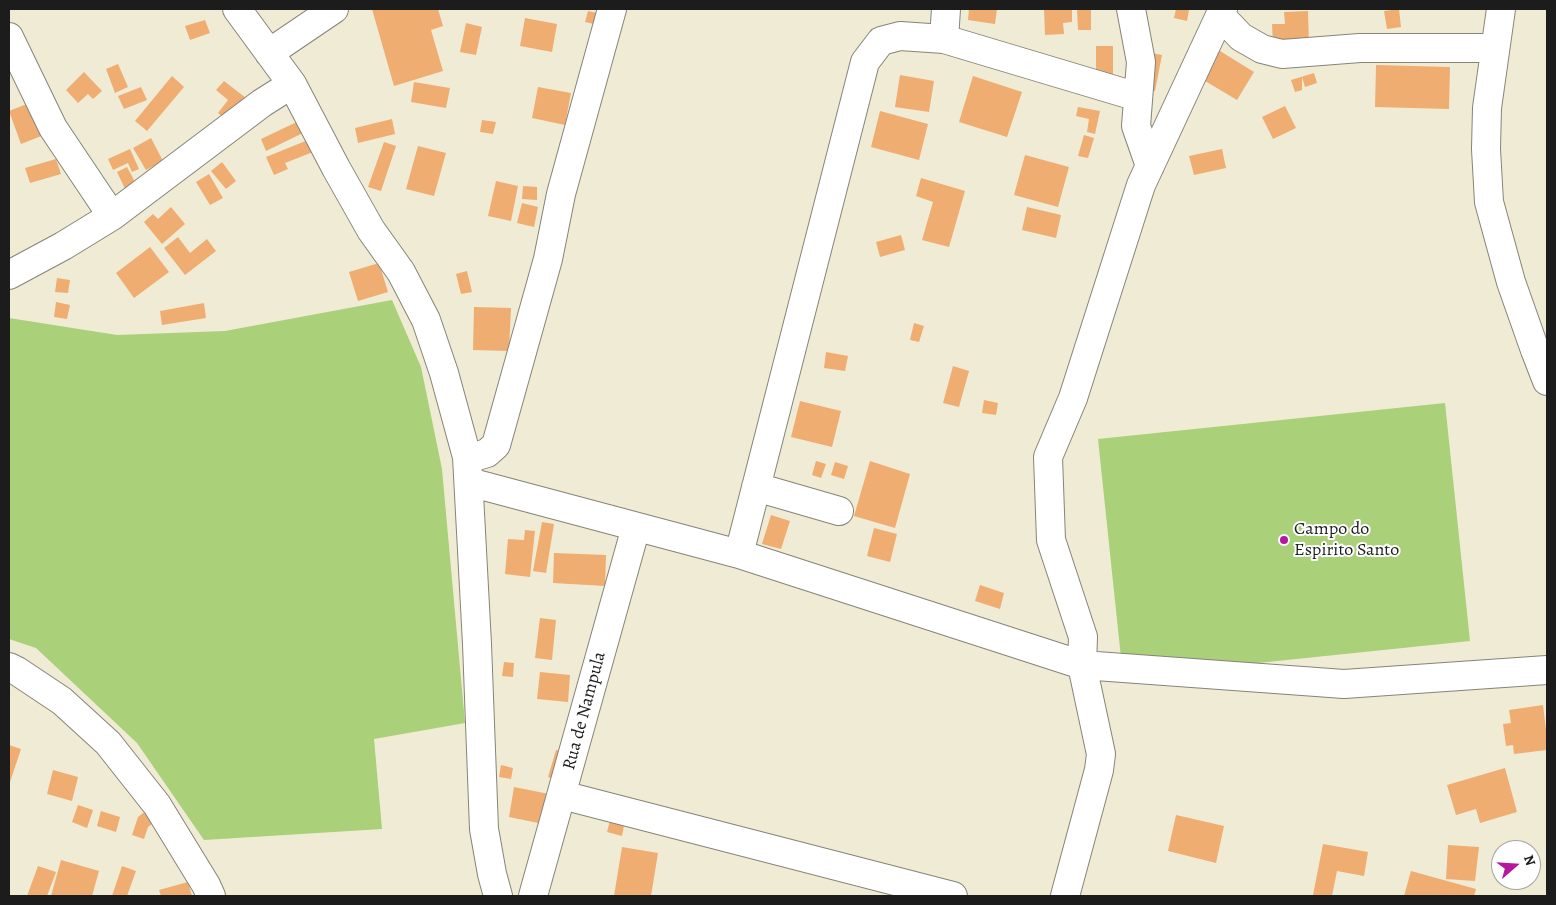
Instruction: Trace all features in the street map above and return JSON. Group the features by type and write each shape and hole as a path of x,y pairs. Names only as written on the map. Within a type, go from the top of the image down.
{"street":[{"path":"236,9 292,84 370,230 401,272 426,320 444,373 468,470 484,829 498,896"},
{"path":"269,53 334,9"},
{"path":"468,470 478,456 487,453 496,446 548,259 561,194 612,9"},
{"path":"944,40 946,9"},
{"path":"1131,9 1141,62 1136,126 1150,166"},
{"path":"1501,9 1487,116 1486,148 1490,202 1511,282 1547,381"},
{"path":"1065,896 1099,770 1101,754 1082,665 1083,637 1051,540 1048,457 1073,398 1141,185 1222,12 1241,37 1262,49 1282,54 1360,48 1495,48"},
{"path":"739,554 865,62 881,41 900,36 944,40 1138,96"},
{"path":"9,37 52,128 112,216"},
{"path":"9,275 63,246 112,216 262,103 292,84"},
{"path":"468,470 636,527 739,554 1082,665 1344,684 1547,670"},
{"path":"756,487 839,512"},
{"name":"Rua de Nampula","path":"533,896 636,527"},
{"path":"9,667 62,700 108,743 157,805 206,884 211,896"},
{"path":"562,795 954,896"}],"green space":[{"path":"392,300 421,367 442,469 465,723 374,739 382,829 204,840 137,743 36,648 9,639 9,318 117,335 225,331"},
{"name":"Campo do Espirito Santo","path":"1445,403 1470,641 1123,677 1098,439"}],"building":[{"path":"372,9 438,9 443,26 431,30 443,71 394,86"},
{"path":"969,9 997,9 995,24 968,20"},
{"path":"1044,9 1072,9 1072,22 1063,23 1064,34 1045,35"},
{"path":"1077,9 1091,9 1091,30 1078,30"},
{"path":"1176,9 1189,10 1187,21 1174,18"},
{"path":"1399,9 1401,27 1387,29 1384,11"},
{"path":"588,11 601,14 598,25 585,22"},
{"path":"1308,11 1309,44 1273,45 1272,24 1285,24 1284,12"},
{"path":"525,18 557,24 552,52 520,46"},
{"path":"205,20 210,33 190,40 185,26"},
{"path":"466,23 482,27 476,55 460,52"},
{"path":"1096,46 1113,46 1113,75 1096,75"},
{"path":"1212,46 1254,72 1237,100 1195,75"},
{"path":"1146,52 1162,55 1155,91 1140,88"},
{"path":"118,64 128,87 115,93 106,69"},
{"path":"1376,65 1450,67 1449,109 1375,107"},
{"path":"84,72 102,91 93,99 88,94 78,103 66,90"},
{"path":"1314,73 1317,83 1305,87 1302,77 1302,90 1295,92 1291,80"},
{"path":"900,75 934,81 929,112 895,107"},
{"path":"172,76 184,87 147,131 135,121"},
{"path":"973,76 1022,92 1007,137 959,122"},
{"path":"224,81 246,98 228,121 218,113 228,100 216,90"},
{"path":"414,82 450,88 446,108 411,102"},
{"path":"141,87 147,100 124,109 118,96"},
{"path":"538,87 571,93 565,125 532,118"},
{"path":"32,102 44,135 21,144 9,111"},
{"path":"1285,106 1296,128 1273,139 1262,117"},
{"path":"1078,107 1100,111 1095,134 1087,132 1089,119 1076,116"},
{"path":"880,111 928,124 919,160 871,147"},
{"path":"303,119 309,130 266,151 261,139"},
{"path":"392,119 395,134 358,143 355,128"},
{"path":"482,120 496,122 493,134 480,132"},
{"path":"1084,135 1094,138 1088,158 1078,156"},
{"path":"151,138 163,161 146,170 133,148"},
{"path":"308,140 313,152 285,163 288,169 274,175 266,157"},
{"path":"384,142 396,146 381,191 368,187"},
{"path":"418,146 446,153 434,196 406,189"},
{"path":"130,149 139,169 132,172 128,163 113,170 108,159"},
{"path":"1222,149 1226,168 1194,175 1189,156"},
{"path":"1025,155 1069,167 1058,207 1014,195"},
{"path":"56,159 61,174 30,183 25,168"},
{"path":"222,162 236,181 226,189 211,171"},
{"path":"127,167 140,191 129,197 117,172"},
{"path":"209,174 223,198 210,205 196,182"},
{"path":"921,178 965,191 949,247 922,240 933,202 916,196"},
{"path":"496,181 518,186 511,221 488,216"},
{"path":"523,186 537,187 537,200 522,199"},
{"path":"522,203 538,207 534,227 517,223"},
{"path":"171,207 185,224 162,244 144,222 153,214 158,219"},
{"path":"1027,207 1061,215 1056,238 1022,230"},
{"path":"901,235 905,250 880,257 876,242"},
{"path":"178,237 190,253 207,239 216,251 185,275 164,248"},
{"path":"150,247 169,272 134,298 116,273"},
{"path":"379,263 388,292 358,301 349,272"},
{"path":"467,271 472,292 461,294 456,274"},
{"path":"57,278 70,280 68,293 55,292"},
{"path":"56,302 70,305 67,319 54,317"},
{"path":"204,303 206,318 162,325 160,311"},
{"path":"474,307 511,308 509,351 473,350"},
{"path":"914,323 924,326 919,342 910,340"},
{"path":"826,352 848,356 845,371 824,368"},
{"path":"953,366 969,371 959,407 943,403"},
{"path":"984,400 998,403 996,415 982,413"},
{"path":"800,401 841,411 832,447 791,437"},
{"path":"816,461 826,464 821,478 812,475"},
{"path":"870,461 910,474 895,528 854,516"},
{"path":"835,462 848,466 844,479 831,475"},
{"path":"771,515 790,521 781,549 762,544"},
{"path":"542,522 554,524 546,573 533,571"},
{"path":"874,528 897,534 890,562 867,556"},
{"path":"525,530 535,531 530,577 505,574 508,539 524,540"},
{"path":"554,553 606,555 605,586 553,583"},
{"path":"980,585 1004,593 1000,609 975,601"},
{"path":"540,618 556,620 552,660 535,658"},
{"path":"504,662 514,663 513,677 502,676"},
{"path":"540,672 570,675 568,702 537,699"},
{"path":"1543,705 1547,750 1514,754 1513,745 1506,746 1503,724 1511,723 1509,710"},
{"path":"9,745 21,749 9,785"},
{"path":"556,750 565,752 558,780 548,777"},
{"path":"501,765 513,768 511,779 499,777"},
{"path":"1505,768 1517,812 1480,823 1476,809 1456,815 1447,785"},
{"path":"53,770 78,777 72,801 47,794"},
{"path":"514,787 554,795 548,825 509,817"},
{"path":"78,805 93,810 87,828 72,822"},
{"path":"151,807 159,819 148,827 144,839 132,835 138,817"},
{"path":"101,811 120,817 116,832 97,826"},
{"path":"1176,815 1224,826 1216,863 1168,851"},
{"path":"611,817 625,820 622,836 607,832"},
{"path":"1323,844 1368,852 1364,876 1337,871 1332,896 1313,895"},
{"path":"1448,845 1479,847 1475,881 1446,879"},
{"path":"622,847 658,853 651,896 614,896"},
{"path":"61,860 99,871 92,896 51,896"},
{"path":"38,866 56,872 47,896 27,896"},
{"path":"122,866 136,871 127,896 112,896"},
{"path":"1411,871 1476,889 1474,896 1404,896"},
{"path":"188,882 192,896 161,896 159,890"}],"place":[{"name":"Campo do Espirito Santo","path":"1284,540"}]}
